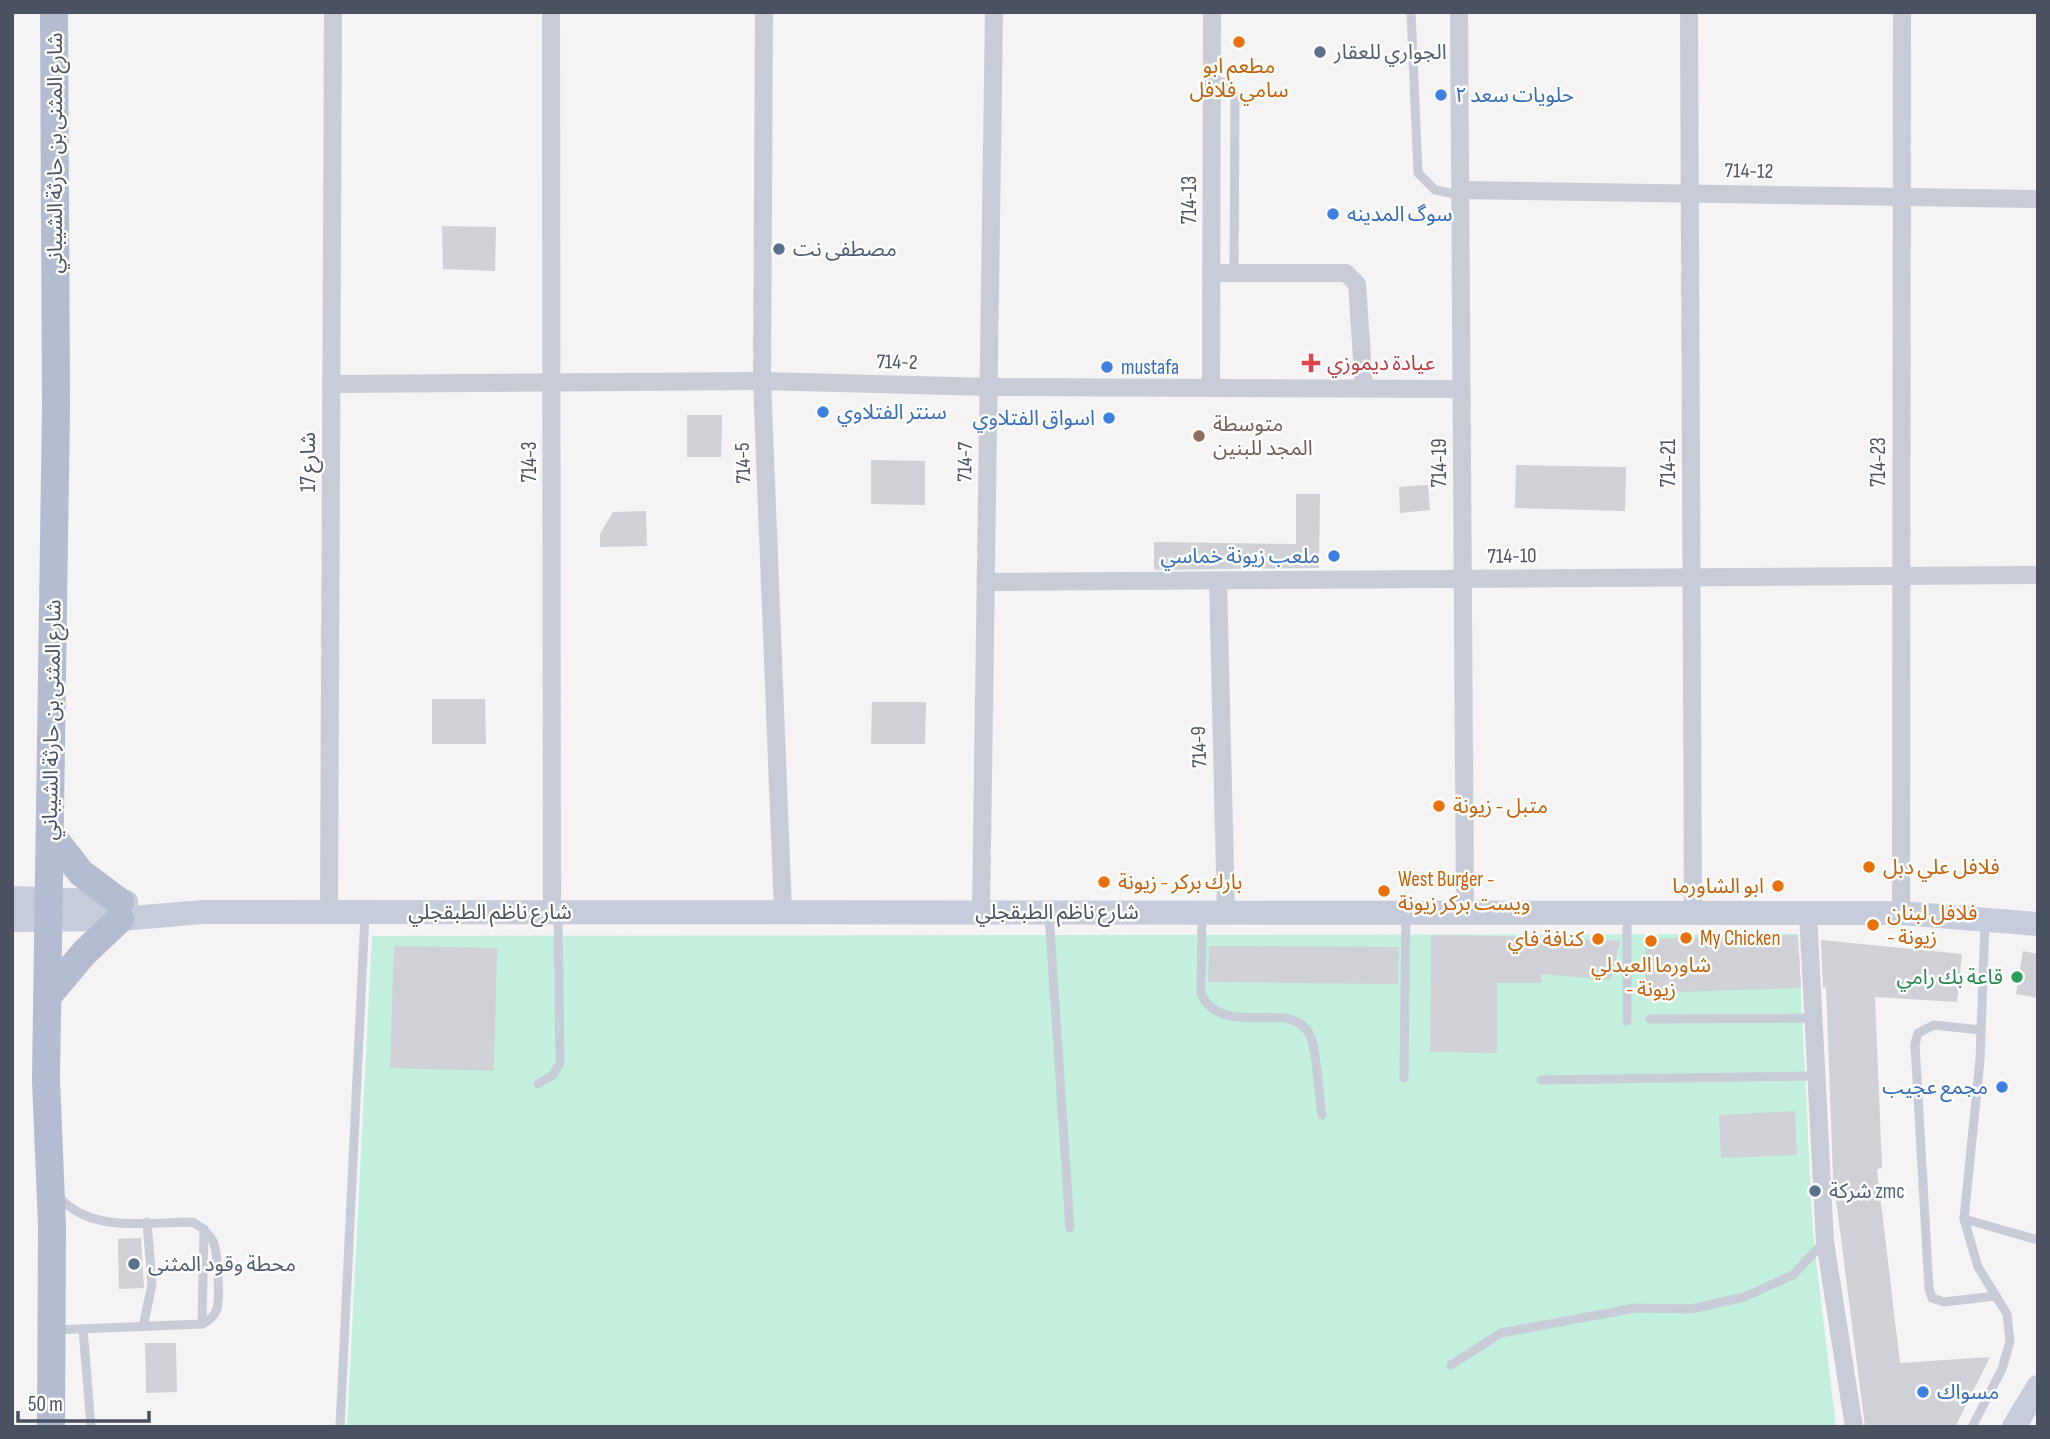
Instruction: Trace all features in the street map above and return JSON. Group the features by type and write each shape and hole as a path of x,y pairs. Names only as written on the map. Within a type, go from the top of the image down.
{"main road":[{"name":"شارع المثنى بن حارثة الشيباني","path":"51,1427 47,997 57,407 54,12"},
{"path":"47,997 120,910 81,873 50,832"},
{"name":"شارع ناظم الطبقجلي","path":"12,898 49,909 203,912 1905,913 1985,915 2038,924"},
{"name":"شارع ناظم الطبقجلي","path":"1985,915 2038,908"},
{"name":"شارع ناظم الطبقجلي","path":"12,920 49,909"},
{"path":"2014,1427 2038,1387"}],"street":[{"name":"شارع 17","path":"328,912 333,12"},
{"name":"714-3","path":"551,12 555,912"},
{"name":"714-5","path":"764,12 762,381 783,912"},
{"name":"714-7","path":"981,912 994,12"},
{"name":"714-13","path":"1211,387 1212,12"},
{"name":"714-19","path":"1459,12 1465,912"},
{"name":"714-21","path":"1689,12 1693,913"},
{"name":"714-23","path":"1902,12 1901,576 1905,913"},
{"name":"714-12","path":"1460,192 2038,199"},
{"path":"1211,274 1346,273 1352,277 1357,284 1364,388"},
{"name":"714-2","path":"331,384 551,385 762,381 989,387 1461,389"},
{"name":"714-10","path":"986,582 2038,575"},
{"name":"714-9","path":"1214,913 1217,581"},
{"path":"1808,913 1825,1242 1854,1427"}],"lane":[{"path":"1411,12 1419,173 1435,190 1460,192"},
{"path":"1212,81 1223,82 1236,96 1234,273"},
{"path":"340,1427 365,912"},
{"path":"538,1084 553,1075 559,1063 555,912"},
{"path":"1049,912 1070,1228"},
{"path":"1214,913 1201,995 1219,1014 1237,1018 1287,1018 1300,1025 1310,1035 1322,1115"},
{"path":"1404,1078 1406,913"},
{"path":"1627,913 1627,1021"},
{"path":"1972,1427 2002,1369 2010,1341 2007,1314 1978,1267 1964,1219 1981,1030 1985,915"},
{"path":"1650,1019 1813,1018"},
{"path":"1981,1030 1934,1025 1918,1033 1915,1044 1931,1298 1944,1302 1996,1296"},
{"path":"1541,1080 1816,1076"},
{"path":"50,1183 65,1204 85,1217 103,1222 193,1222 204,1230 215,1248 217,1304 211,1318 202,1324 52,1330"},
{"path":"1964,1219 2038,1240"},
{"path":"143,1327 152,1284 146,1222"},
{"path":"202,1324 204,1230"},
{"path":"1451,1365 1501,1333 1635,1308 1691,1309 1744,1297 1793,1275 1825,1242"},
{"path":"83,1329 91,1427"}],"green space":[{"path":"1798,934 1813,1233 1836,1427 347,1427 372,936"}],"building":[{"path":"442,226 496,227 495,271 443,269"},
{"path":"687,415 722,415 721,457 687,457"},
{"path":"871,460 925,461 925,505 871,504"},
{"path":"1516,465 1626,467 1625,511 1515,508"},
{"path":"1428,485 1430,510 1400,513 1399,487"},
{"path":"1296,494 1320,494 1319,568 1154,570 1154,542 1296,544"},
{"path":"646,511 647,546 600,547 600,534 613,512"},
{"path":"432,699 485,699 486,744 432,744"},
{"path":"872,702 926,702 925,744 871,744"},
{"path":"1431,935 1620,941 1611,980 1541,974 1541,983 1497,983 1497,1053 1430,1052"},
{"path":"1798,935 1801,988 1646,993 1645,939"},
{"path":"1821,940 1962,954 1957,1002 1875,997 1882,1168 1877,1169 1900,1363 1990,1357 1955,1427 1865,1427 1833,1176 1826,987 1823,988"},
{"path":"394,946 497,948 494,1071 390,1068"},
{"path":"1209,946 1399,947 1398,984 1208,982"},
{"path":"2023,951 2038,954 2038,998 2016,994"},
{"path":"1795,1111 1797,1155 1721,1158 1719,1115"},
{"path":"141,1238 144,1288 119,1289 118,1239"},
{"path":"145,1343 176,1343 177,1392 146,1393"}],"place":[{"name":"مطعم ابو سامي فلافل","path":"1239,42"},
{"name":"الجواري للعقار","path":"1320,52"},
{"name":"حلويات سعد ٢","path":"1441,95"},
{"name":"سوگ المدينه","path":"1333,214"},
{"name":"مصطفى نت","path":"779,249"},
{"name":"عيادة ديموزي","path":"1311,363"},
{"name":"mustafa","path":"1107,367"},
{"name":"سنتر الفتلاوي","path":"823,412"},
{"name":"اسواق الفتلاوي","path":"1109,418"},
{"name":"متوسطة المجد للبنين","path":"1199,436"},
{"name":"ملعب زيونة خماسي","path":"1334,556"},
{"name":"متبل - زيونة","path":"1439,806"},
{"name":"فلافل علي دبل","path":"1869,867"},
{"name":"بارك بركر - زيونة","path":"1104,882"},
{"name":"ابو الشاورما","path":"1778,886"},
{"name":"West Burger - ويست بركر زيونة","path":"1384,891"},
{"name":"فلافل لبنان - زيونة","path":"1873,925"},
{"name":"My Chicken","path":"1686,938"},
{"name":"كنافة فاي","path":"1598,939"},
{"name":"شاورما العبدلي - زيونة","path":"1651,941"},
{"name":"قاعة بك رامي","path":"2017,977"},
{"name":"مجمع عجيب","path":"2002,1087"},
{"name":"شركة zmc","path":"1815,1191"},
{"name":"محطة وقود المثنى","path":"134,1264"},
{"name":"مسواك","path":"1923,1392"}]}
